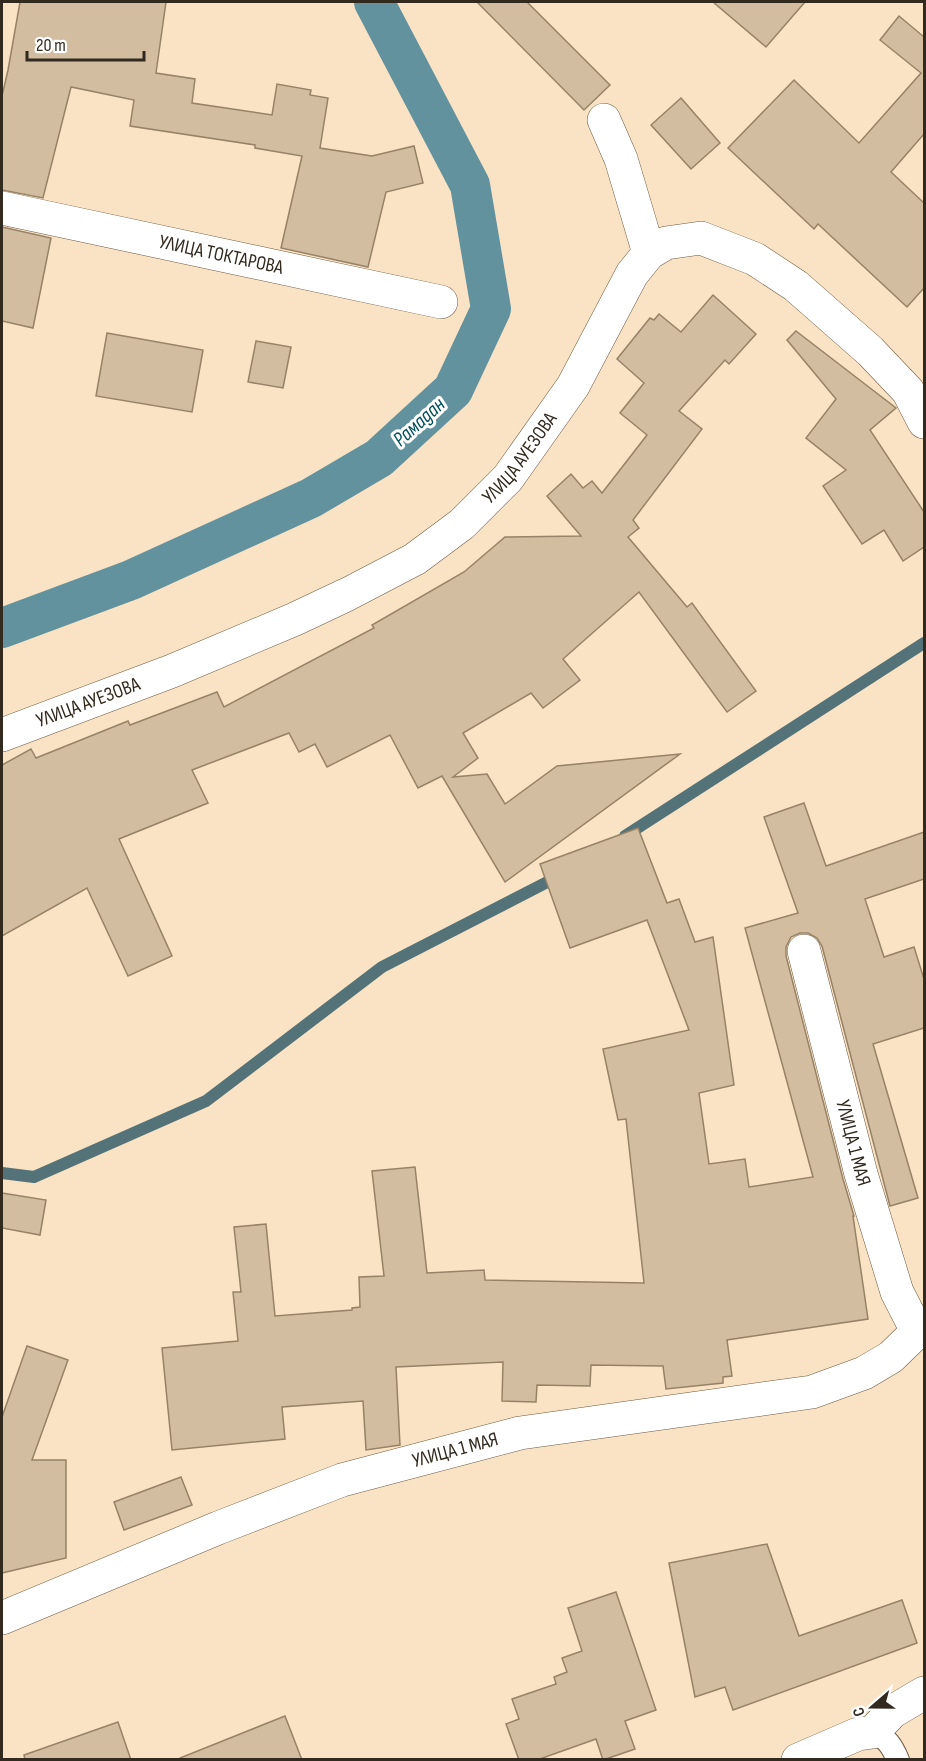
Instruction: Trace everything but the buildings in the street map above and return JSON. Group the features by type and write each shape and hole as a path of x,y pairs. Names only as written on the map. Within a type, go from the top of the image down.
{"street":[{"path":"604,120 621,159 649,253"},
{"name":"УЛИЦА ТОКТАРОВА","path":"2,208 441,302"},
{"name":"УЛИЦА АУЕЗОВА","path":"2,735 172,671 294,619 415,559 452,531 508,478 573,386 632,274 649,253 666,243 701,238 755,259 796,286 870,351 908,391 924,422"},
{"name":"УЛИЦА 1 МАЯ","path":"2,1618 218,1528 342,1480 520,1433 812,1392 864,1373 891,1357 921,1328 897,1292 861,1174 804,951"},
{"path":"798,1760 858,1734 873,1732 892,1712 924,1693"}],"lane":[{"path":"873,1732 883,1737 892,1747 898,1760"}],"waterway":[{"name":"Рамадан","path":"2,628 131,580 311,498 379,458 453,390 491,309 470,185 374,2"},
{"path":"625,836 924,643"},
{"path":"2,1173 34,1177 206,1101 382,967 559,876"}]}
